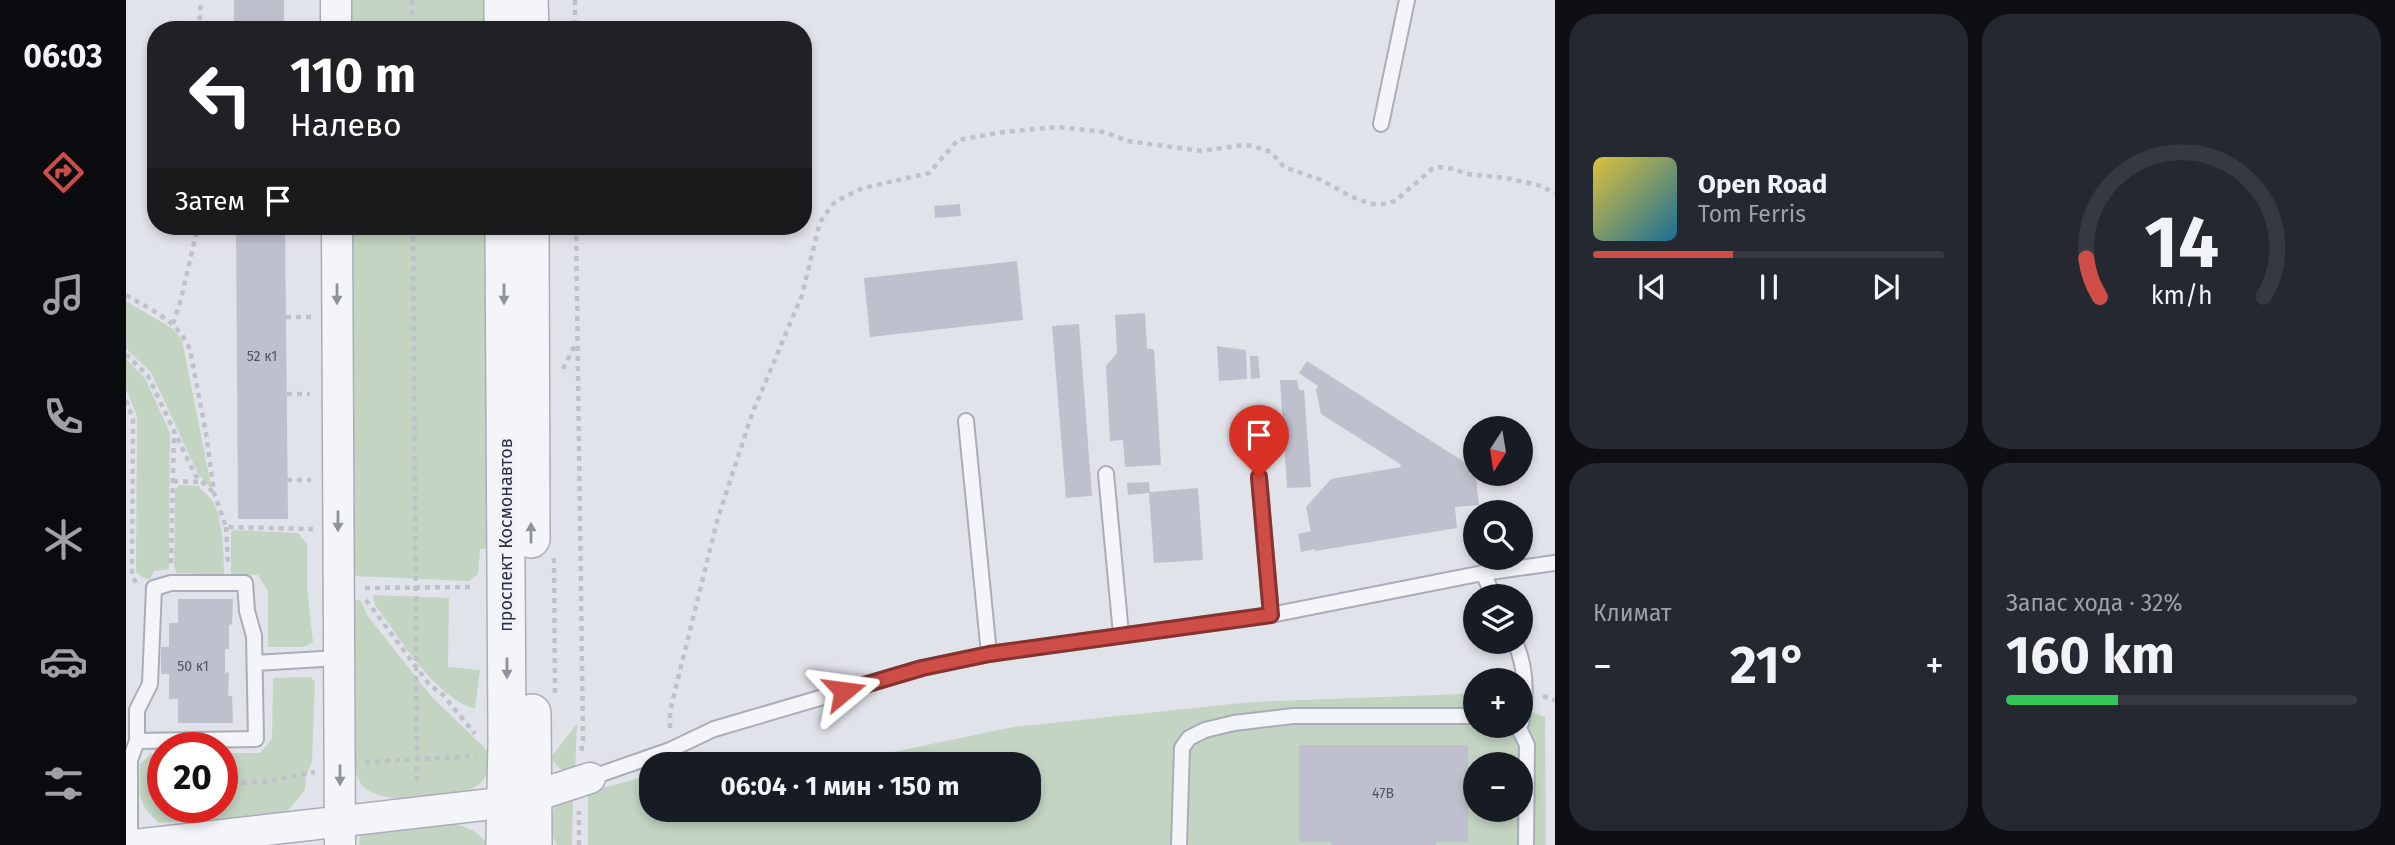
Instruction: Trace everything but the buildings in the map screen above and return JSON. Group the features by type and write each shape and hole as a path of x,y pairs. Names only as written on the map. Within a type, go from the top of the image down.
{"street":[{"path":"336,0 336,21"},
{"path":"503,0 503,21"},
{"path":"530,0 530,21"},
{"path":"325,235 339,658 340,833"},
{"name":"проспект Космонавтов","path":"504,235 507,726 519,799 533,845"},
{"name":"проспект Космонавтов","path":"505,845 519,799 530,235"},
{"path":"132,845 340,833 412,814 519,799 590,778"}],"lane":[{"path":"1381,124 1407,0"},
{"path":"966,421 989,654"},
{"path":"1106,474 1121,634"},
{"path":"1259,477 1271,615"},
{"path":"590,778 670,750 714,729 922,668 989,654 1271,615 1483,573 1555,563"},
{"path":"1483,573 1488,584"},
{"path":"132,845 130,760 137,741 136,710 150,684 153,588 171,583 245,583 247,611 254,636 256,739 137,741"},
{"path":"255,663 339,658"},
{"path":"1180,845 1182,748 1189,738 1205,730 1234,723 1293,716 1463,716"},
{"path":"1524,738 1527,745 1527,845"}],"path":[{"path":"200,21 201,0"},
{"path":"412,0 412,21"},
{"path":"575,0 575,21"},
{"path":"670,750 670,711 717,521 752,414 802,295 820,222 833,204 842,198 863,188 929,173 958,139 1057,127 1105,132 1127,141 1202,151 1253,146 1271,152 1284,167 1321,180 1371,204 1395,201 1421,177 1440,167 1538,185 1555,193"},
{"path":"173,324 196,235"},
{"path":"413,235 417,792"},
{"path":"576,235 583,740"},
{"path":"126,295 173,324 185,337 190,350 206,433 214,494 226,527 229,583"},
{"path":"286,317 313,317"},
{"path":"558,378 577,342"},
{"path":"126,355 148,376 195,475 214,494"},
{"path":"287,394 313,394"},
{"path":"126,400 133,419 132,575 137,584 153,588"},
{"path":"171,583 174,431"},
{"path":"287,480 313,480"},
{"path":"173,481 201,482"},
{"path":"226,527 313,529"},
{"path":"481,587 357,588 429,684 443,695 481,741 481,728"},
{"path":"363,771 363,762 476,756"},
{"path":"238,783 264,782 319,772"}],"green space":[{"path":"351,0 488,0 488,21 351,21"},
{"path":"352,235 489,235 490,549 480,549 478,574 469,581 353,576"},
{"path":"126,301 173,329 182,340 211,486 209,487 197,472 151,372 126,349"},
{"path":"126,359 145,378 170,433 169,569 154,571 150,580 136,572 137,416 126,389"},
{"path":"179,485 199,486 214,504 222,534 224,575 177,573 174,567 175,490"},
{"path":"233,530 298,533 307,544 307,589 313,642 303,647 268,647 268,591 258,575 231,576"},
{"path":"373,595 449,598 448,667 480,670 475,709 445,692 419,665 375,605"},
{"path":"353,599 361,601 367,615 431,696 494,757 486,776 478,785 454,794 401,799 371,792 361,784 355,771"},
{"path":"311,677 315,682 312,762 306,776 305,790 285,814 238,817 238,753 260,753 272,739 273,678"},
{"path":"1463,694 1463,738 1533,738 1533,712 1545,717 1546,845 588,845 588,792 639,778 639,822 1041,822 1041,752 893,752 1013,727 1251,702"},
{"path":"577,724 575,772 560,769 551,757"},
{"path":"147,758 147,810 141,797 140,764"},
{"path":"573,797 572,845 557,845 548,822 549,816 556,807"},
{"path":"438,822 472,830 488,845 359,845 360,836 375,828"}],"route":[{"path":"844,691 922,668 989,654 1271,615 1259,477"}]}
